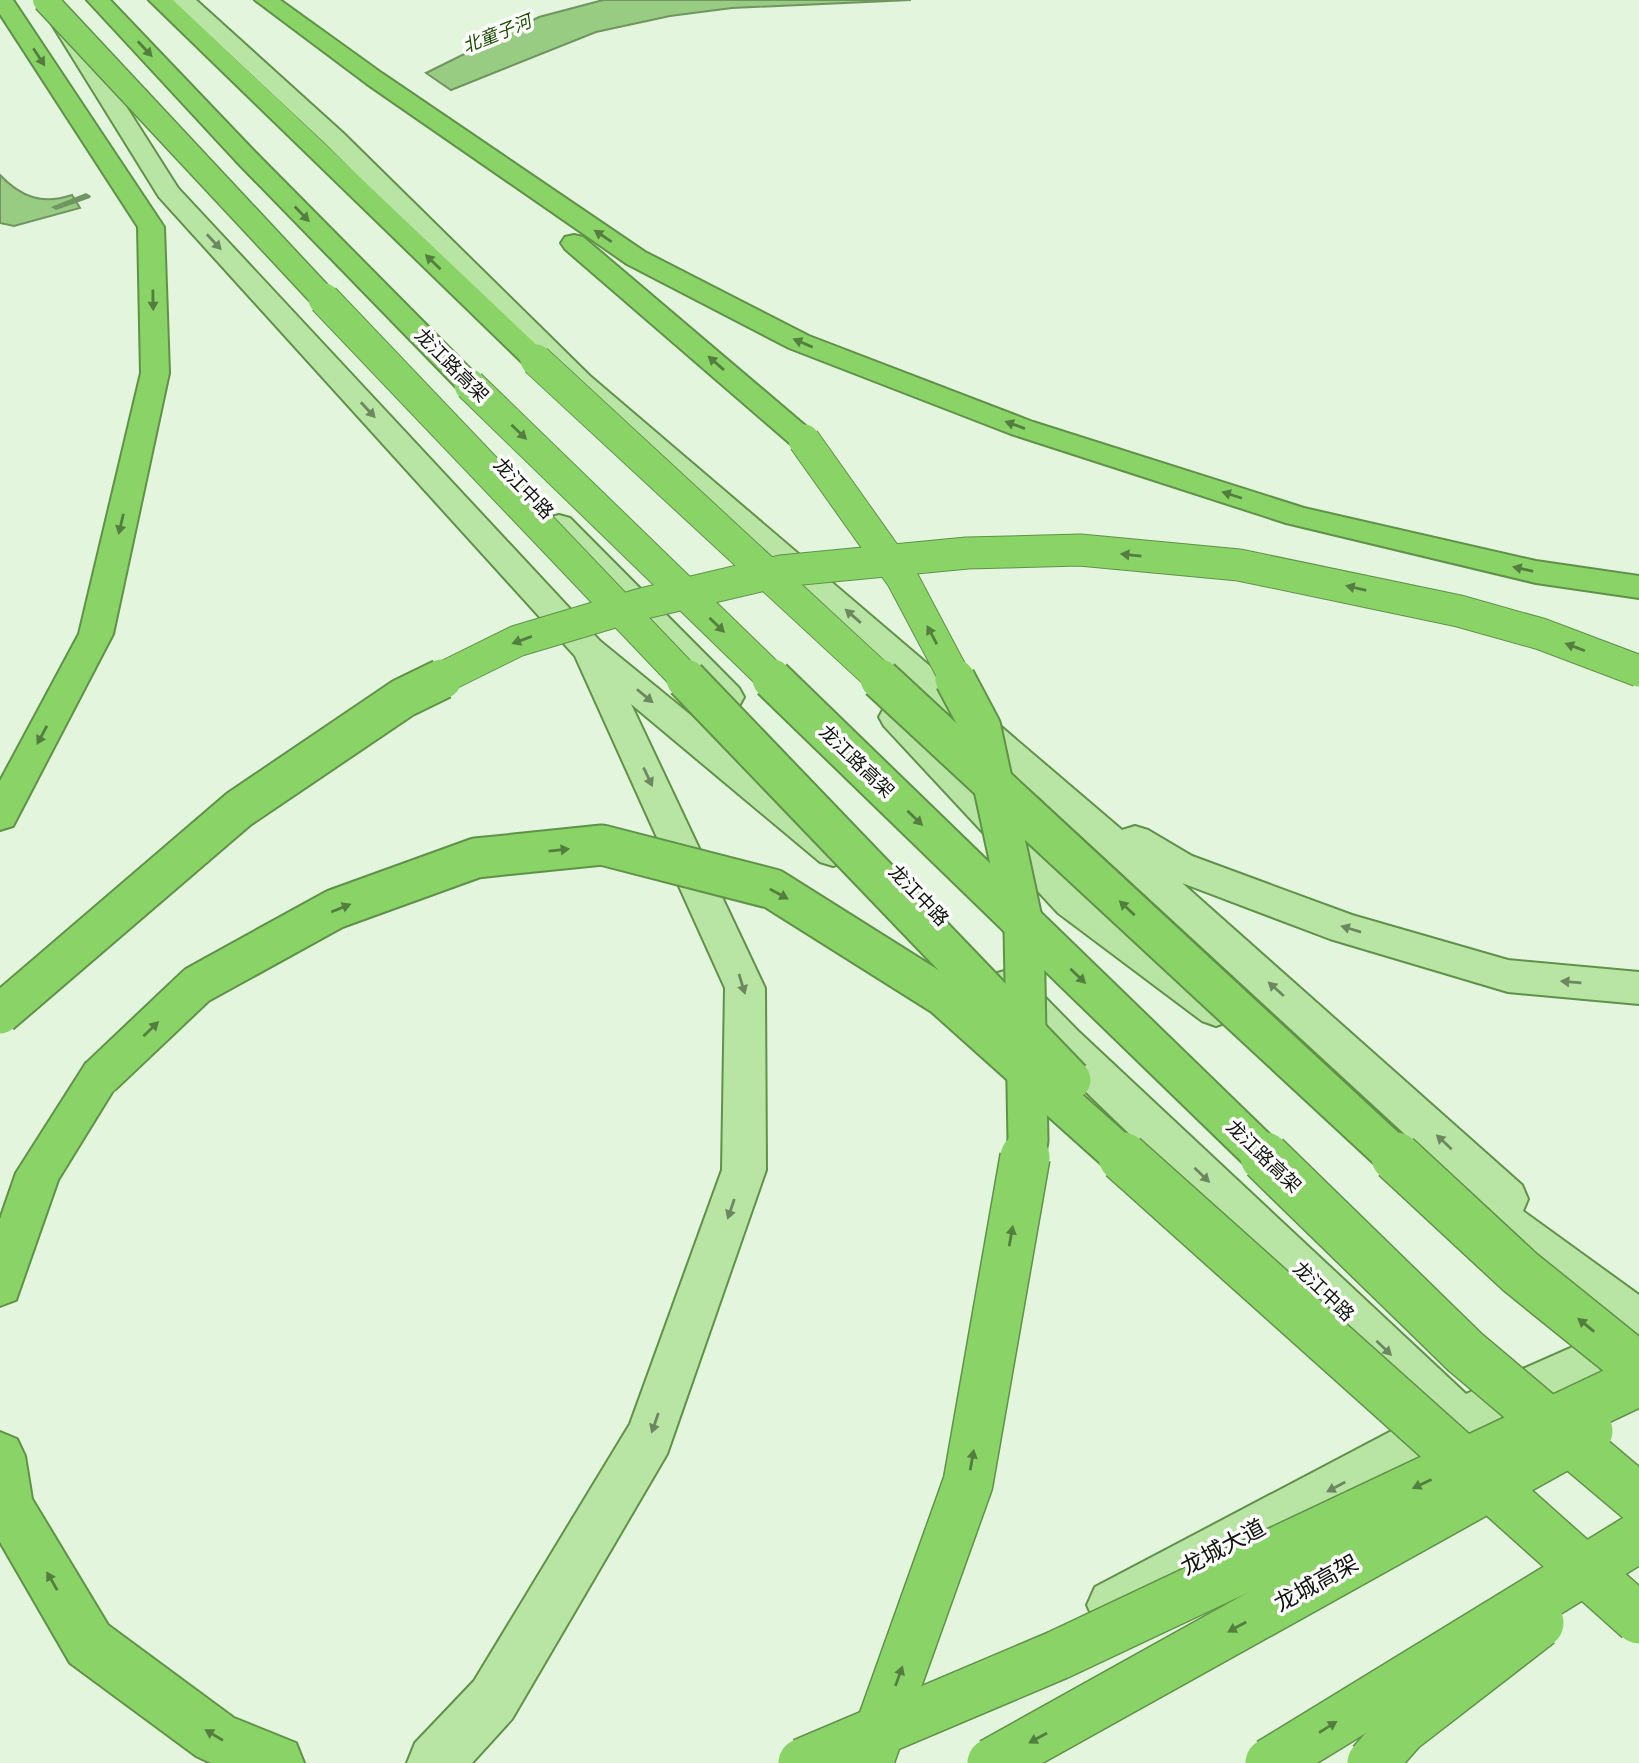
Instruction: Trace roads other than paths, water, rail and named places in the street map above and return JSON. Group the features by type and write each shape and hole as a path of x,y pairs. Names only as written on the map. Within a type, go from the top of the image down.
{"highway":[{"path":"0,816 96,634 155,373 151,227 2,0"},
{"path":"46,0 431,414 1286,1304"},
{"name":"龙江路高架","path":"98,0 245,156 480,394 1465,1352 1639,1499"},
{"path":"160,0 536,360 1520,1272 1639,1368"},
{"path":"266,0 375,79 636,258 799,342 1023,428 1297,516 1536,572 1639,587"},
{"path":"375,79 640,297 804,440 902,578 981,728 1024,928 1028,1140 968,1483 867,1763"},
{"path":"0,1014 239,809 403,698 517,641 641,604 781,571 967,553 1080,550 1239,565 1459,611 1541,634 1639,671"},
{"path":"0,1285 38,1173 102,1076 197,985 335,909 476,858 602,845 774,889 943,996 1639,1619"},
{"path":"803,1763 1058,1655 1639,1381"},
{"name":"龙城高架","path":"992,1763 1639,1403"},
{"path":"0,1455 8,1507 89,1644 215,1737 276,1763"},
{"path":"1270,1763 1639,1537"},
{"path":"1371,1763 1402,1728 1639,1546"}],"main road":[{"path":"46,0 159,179 588,649 1063,1043"},
{"name":"龙江中路","path":"56,0 219,174 1063,1043 1461,1421 1639,1595"},
{"path":"183,0 334,138 577,377 1072,902 1639,1322"},
{"path":"577,377 1053,789 1639,1322"},
{"path":"435,1763 493,1700 650,1437 744,1170 746,988 588,649"},
{"path":"1053,789 1178,866 1344,928 1508,976 1639,988"},
{"name":"龙城大道","path":"811,1763 1461,1421 1639,1340"}],"waterway":[{"name":"北童子河","path":"56,207 86,196"}]}
